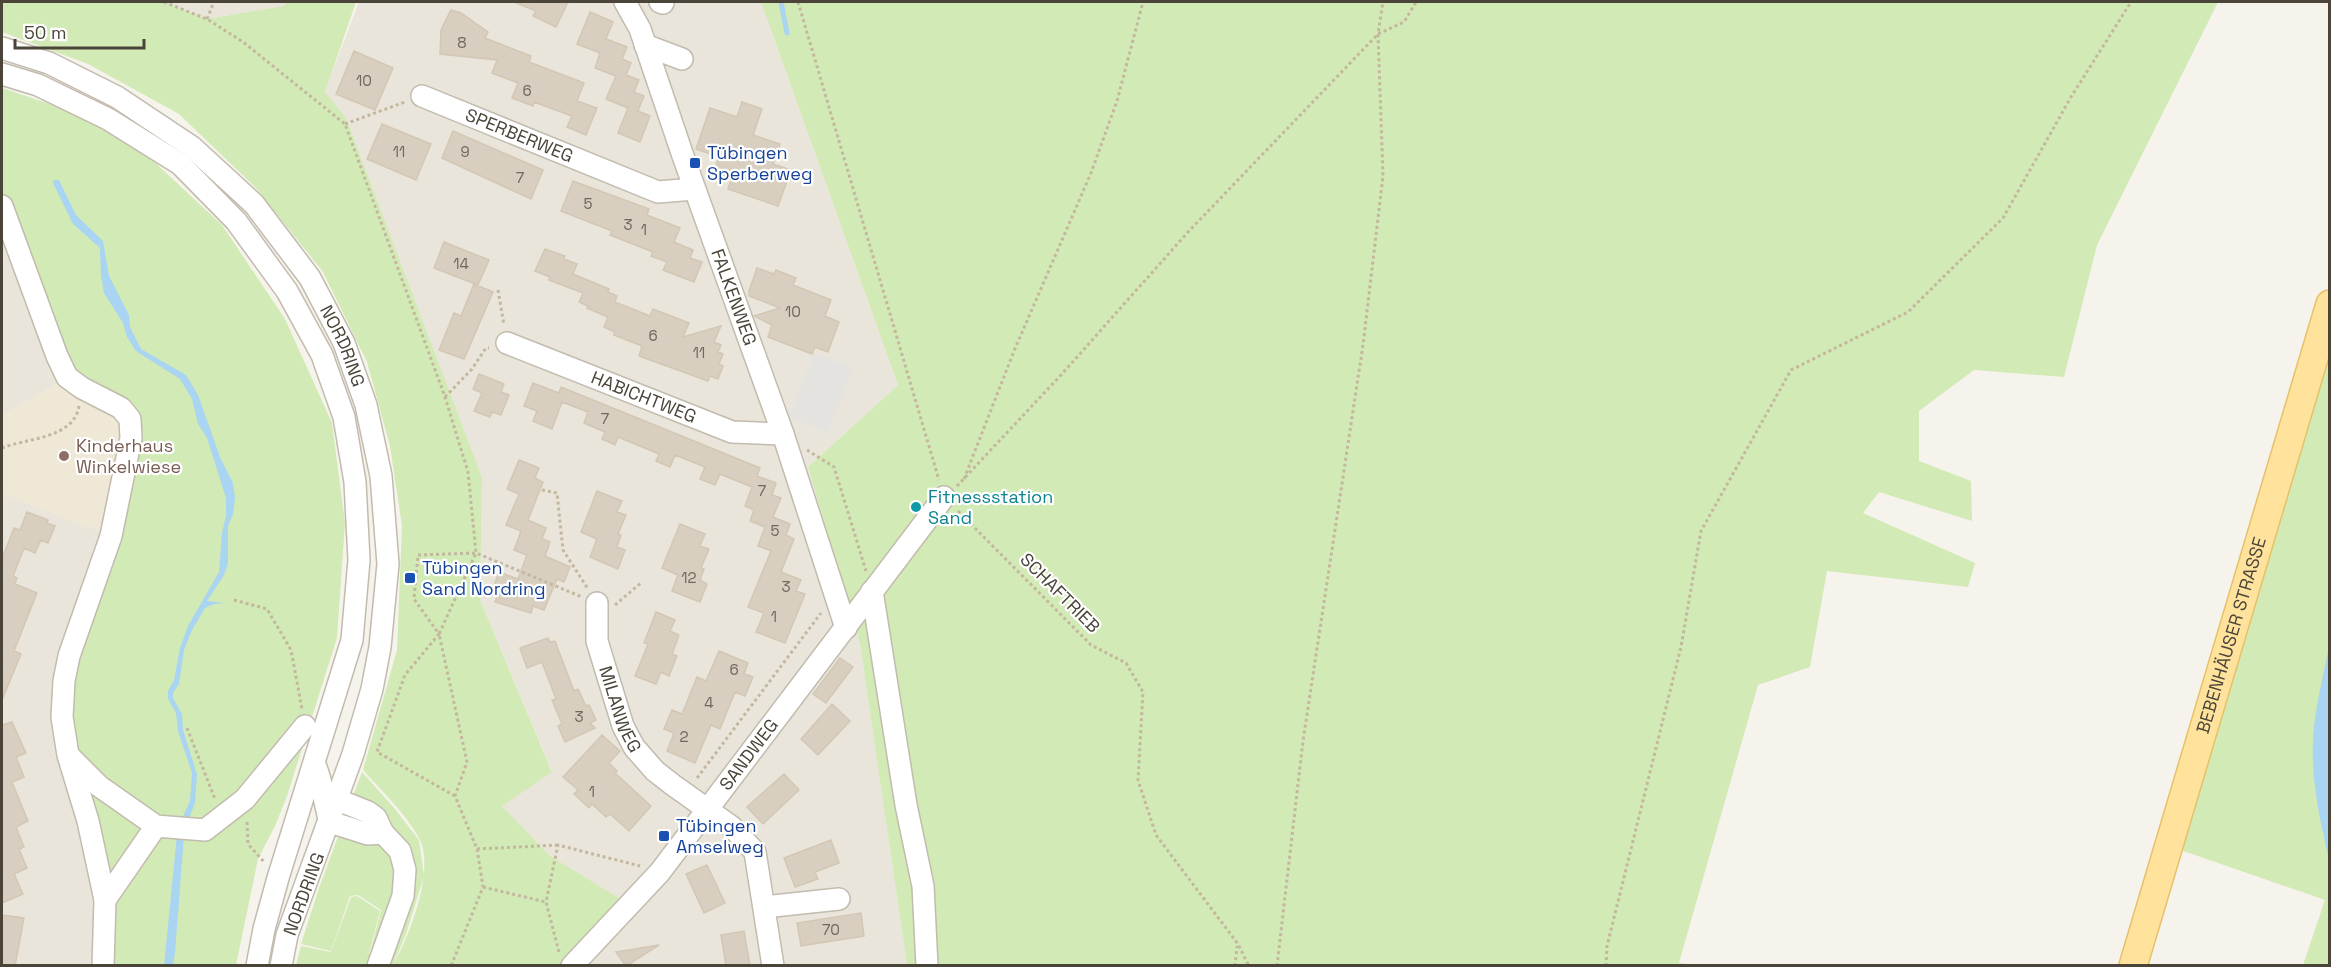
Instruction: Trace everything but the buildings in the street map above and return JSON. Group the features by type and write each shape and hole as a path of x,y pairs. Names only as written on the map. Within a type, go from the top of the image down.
{"main road":[{"name":"BEBENHÄUSER STRASSE","path":"2133,966 2330,304"}],"street":[{"name":"FALKENWEG","path":"625,2 640,29 694,189 783,434 846,628"},
{"path":"645,45 682,59"},
{"name":"NORDRING","path":"2,48 49,63 117,97 192,147 254,204 310,278 344,343 366,405 381,476 388,564 380,647 372,689 287,935 280,966"},
{"name":"NORDRING","path":"2,74 38,85 108,119 180,164 236,221 287,291 322,355 344,417 355,482 359,560 352,640 278,878 257,966"},
{"name":"SPERBERWEG","path":"422,96 658,192 694,189"},
{"path":"2,206 57,356 67,377 82,388 121,408 130,419 131,438 111,536 65,673 63,717 68,755 88,821 105,900 103,966"},
{"name":"HABICHTWEG","path":"507,343 732,432 783,434"},
{"name":"SANDWEG","path":"566,960 660,872 944,497"},
{"path":"872,591 906,805 923,886 927,966"},
{"name":"MILANWEG","path":"596,612 597,641 624,726 634,747 655,771 732,826 755,852 773,966"},
{"path":"68,755 99,786 156,826 205,830 245,799 305,726"},
{"name":"NORDRING","path":"315,764 331,810"},
{"path":"296,820 331,810 368,812 376,818 382,832 400,851 405,870 403,896 378,966"},
{"path":"105,900 156,826"},
{"path":"764,907 839,899"}],"path":[{"path":"164,2 207,19 243,42 345,123 445,397 468,472 476,553 439,634 405,675 377,752 455,796 477,849 483,887 452,966"},
{"path":"207,19 214,2"},
{"path":"798,2 944,497 964,480 1061,375 1188,232 1378,34 1404,22 1416,2"},
{"path":"964,480 1014,351 1091,173 1117,101 1143,2"},
{"path":"1277,966 1303,741 1363,345 1383,176 1378,34 1383,2"},
{"path":"1606,966 1607,946 1681,647 1701,531 1791,370 1908,312 2003,218 2071,97 2131,2"},
{"path":"345,123 422,96"},
{"path":"498,290 507,343"},
{"path":"445,397 472,369 486,348"},
{"path":"2,448 60,431 71,425 78,413 82,388"},
{"path":"783,434 834,466 872,591"},
{"path":"542,490 557,493 563,550 596,612"},
{"name":"SCHAFTRIEB","path":"944,497 1091,645 1126,663 1143,692 1138,780 1156,835 1238,944 1249,966"},
{"path":"455,796 467,762 439,634 414,599 418,555 476,553 596,612"},
{"path":"596,612 642,582"},
{"path":"686,794 834,595"},
{"path":"234,600 267,609 291,650 305,726"},
{"path":"187,728 222,817"},
{"path":"245,799 248,844 278,878"},
{"path":"477,849 558,845 660,872"},
{"path":"558,845 546,902 566,960"},
{"path":"483,887 546,902"},
{"path":"1235,966 1238,944"}],"shaded area":[{"path":"164,2 285,2 283,6 207,19"},
{"path":"359,2 761,2 898,385 808,467 860,644 907,965 561,965 624,901 549,856 501,805 552,771 480,600 482,478 325,91"},
{"path":"2,206 121,408 88,821 103,965 2,965"},
{"path":"814,353 853,368 828,432 789,417"},
{"name":"Kinderhaus Winkelwiese","path":"67,377 130,419 111,536 2,494 2,415"}],"green space":[{"path":"2,2 164,2 207,19 283,6 286,2 356,2 325,92 346,118 482,478 480,600 552,772 502,806 550,856 624,901 561,965 393,965 296,965 301,946 331,952 351,897 357,896 380,911 369,954 383,960 370,953 381,910 358,895 350,896 331,951 301,944 362,772 419,840 424,873 423,851 419,838 400,811 363,770 397,650 402,526 390,446 367,362 323,272 255,187 179,114 88,64 2,32","holes":["423,879 413,921 393,965 406,934"]},
{"path":"761,2 2218,2 2097,245 2064,377 1974,370 1919,411 1919,461 1971,481 1972,521 1879,492 1863,513 1975,563 1968,587 1827,571 1810,667 1758,685 1679,963 1705,966 907,965 860,644 808,467 898,385"},
{"path":"2,88 71,111 149,157 222,225 285,319 332,423 345,523 337,638 287,796 258,859 236,965 103,965 105,900 62,717 130,419 82,388 2,206"},
{"path":"2329,313 2329,965 2303,965 2325,900 2169,846"}],"water":[{"path":"54,180 59,180 76,215 103,241 109,276 129,315 130,327 141,349 186,375 198,395 220,457 233,483 235,498 233,514 228,526 228,563 224,575 207,601 225,603 205,608 192,630 184,650 179,684 173,693 173,698 182,714 183,730 197,774 195,803 187,823 181,821 190,801 192,773 178,731 176,713 168,699 168,691 174,680 180,648 188,626 219,572 226,498 207,438 198,424 192,399 180,379 136,351 127,337 123,323 104,293 100,248 73,224 53,183"},
{"path":"2329,646 2329,859 2316,794 2313,744 2317,707"},
{"path":"177,834 184,835 175,953 173,965 164,966"}],"waterway":[{"path":"781,2 787,33"}],"place":[{"name":"Tübingen Sperberweg","path":"695,163"},
{"name":"Kinderhaus Winkelwiese","path":"64,456"},
{"name":"Fitnessstation Sand","path":"916,507"},
{"name":"Tübingen Sand Nordring","path":"410,578"},
{"name":"Tübingen Amselweg","path":"664,836"}]}
